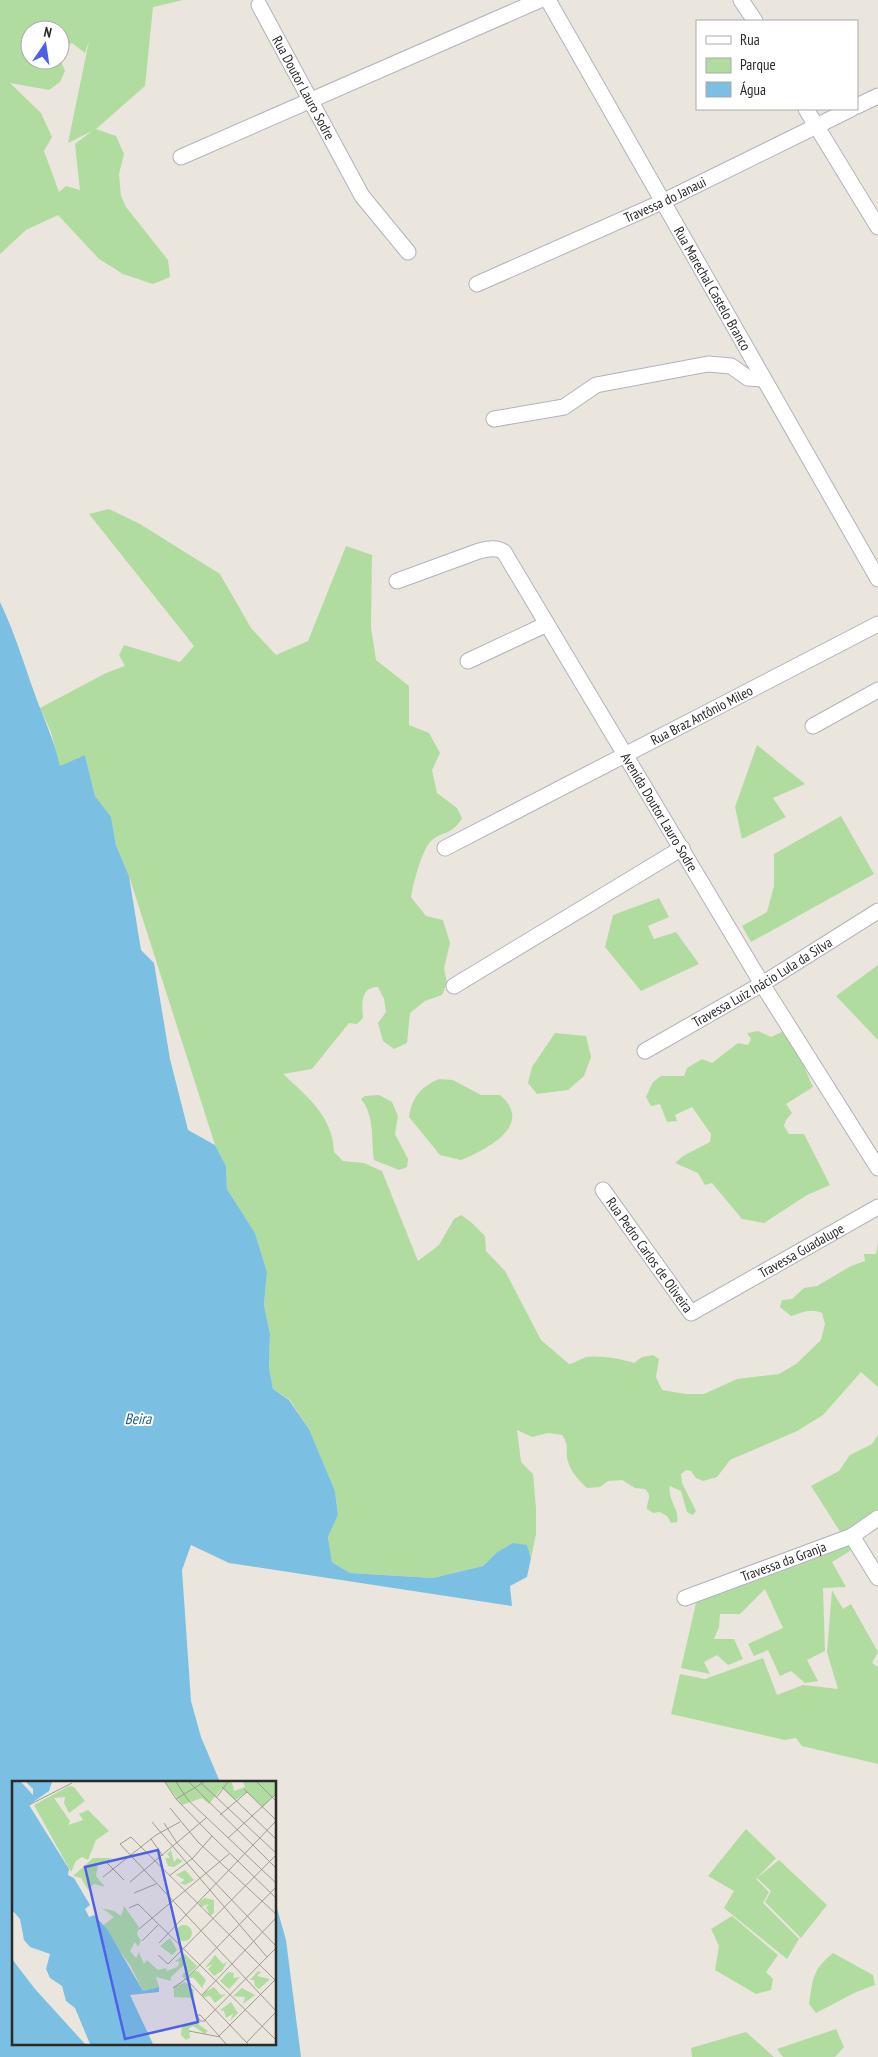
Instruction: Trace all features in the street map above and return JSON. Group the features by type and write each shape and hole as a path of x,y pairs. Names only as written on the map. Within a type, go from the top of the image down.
{"street":[{"path":"181,157 540,0"},
{"name":"Rua Marechal Castelo Branco","path":"548,0 878,578"},
{"path":"741,0 753,20"},
{"name":"Rua Doutor Lauro Sodre","path":"259,5 362,196 408,252"},
{"path":"858,106 878,96"},
{"path":"807,110 878,227"},
{"name":"Travessa do Janaui","path":"477,284 662,202 850,110"},
{"path":"494,419 564,407 596,385 708,364 731,366 748,378 764,379"},
{"name":"Avenida Doutor Lauro Sodre","path":"397,581 479,552 499,549 504,552 762,984 878,1168"},
{"path":"468,661 547,624"},
{"name":"Rua Braz Antônio Mileo","path":"445,848 627,756 878,624"},
{"path":"813,726 878,690"},
{"path":"454,986 682,848"},
{"name":"Travessa Luiz Inácio Lula da Silva","path":"645,1051 762,984 878,911"},
{"name":"Rua Pedro Carlos de Oliveira","path":"603,1190 676,1295 691,1313 724,1296"},
{"name":"Travessa Guadalupe","path":"724,1296 878,1207"},
{"name":"Travessa da Granja","path":"685,1598 852,1536 878,1518"},
{"path":"852,1536 878,1578"}],"green space":[{"path":"0,0 183,0 153,7 145,86 96,129 116,136 124,154 119,174 121,196 126,207 168,260 170,277 153,284 123,274 99,259 58,215 26,230 0,254","holes":["20,20 70,20 70,44 72,43 85,53 89,41 68,143 92,131 75,144 80,190 66,186 59,192 44,151 52,137 41,113 10,83 49,90 60,82 65,71 20,70"]},
{"path":"109,509 140,524 220,574 251,628 276,655 308,641 346,546 372,555 371,627 376,660 409,686 409,725 429,733 440,753 432,770 437,793 457,808 462,818 451,830 431,841 424,851 411,897 426,916 443,920 450,943 444,968 447,983 442,995 425,1001 410,1013 407,1043 394,1049 383,1041 378,1023 386,1012 384,999 378,987 372,988 365,993 363,998 363,1018 357,1024 349,1023 312,1069 283,1074 318,1108 329,1128 334,1152 343,1161 364,1163 382,1171 418,1261 439,1245 454,1219 461,1215 485,1236 486,1251 505,1271 541,1340 569,1364 592,1357 611,1358 634,1363 642,1357 653,1355 659,1359 656,1377 662,1390 686,1394 704,1394 737,1379 779,1374 796,1364 821,1340 825,1324 822,1313 814,1311 806,1311 791,1316 780,1307 782,1300 792,1299 804,1288 817,1286 851,1266 865,1261 864,1254 876,1254 878,1243 878,1387 861,1372 823,1415 797,1431 730,1460 717,1477 703,1481 696,1478 691,1471 686,1470 681,1474 682,1483 696,1511 693,1515 687,1512 681,1491 670,1486 670,1496 677,1513 677,1522 671,1523 667,1516 660,1512 653,1513 647,1509 649,1496 645,1489 635,1488 622,1480 608,1481 600,1487 587,1488 577,1478 570,1466 567,1458 566,1444 562,1435 548,1433 532,1437 517,1430 521,1462 533,1474 536,1534 531,1558 527,1545 496,1553 483,1566 433,1578 350,1573 332,1562 328,1537 338,1515 335,1491 309,1429 290,1400 273,1389 269,1367 270,1334 264,1305 267,1272 255,1233 227,1189 226,1166 215,1145 129,876 116,845 111,818 95,796 85,755 60,767 51,732 40,708 106,673 125,666 119,655 124,645 180,662 194,646 89,514"},
{"path":"757,745 805,784 773,798 786,817 742,839 735,807"},
{"path":"841,816 874,874 751,942 742,926 767,912 774,886 774,854"},
{"path":"659,898 669,917 648,926 654,939 676,932 699,964 641,991 605,947 613,915"},
{"path":"878,965 878,1040 836,996"},
{"path":"758,1031 771,1037 784,1031 799,1055 813,1087 786,1104 792,1113 784,1126 789,1134 804,1134 830,1185 807,1195 764,1223 742,1219 712,1183 705,1185 698,1173 675,1163 683,1156 710,1142 711,1134 692,1107 675,1115 677,1121 667,1122 660,1104 651,1106 646,1097 653,1082 661,1076 684,1076 687,1068 702,1059 712,1063 738,1043 748,1045 751,1039 747,1033"},
{"path":"555,1033 586,1036 591,1057 584,1076 568,1090 537,1094 528,1083 532,1067"},
{"path":"439,1079 453,1080 481,1095 500,1095 509,1106 512,1116 510,1126 494,1143 461,1160 440,1155 409,1117 412,1104 418,1094 422,1089"},
{"path":"379,1095 392,1102 398,1116 395,1134 408,1159 407,1167 399,1170 374,1160 369,1113 361,1099 365,1096"},
{"path":"878,1435 878,1509 841,1533 811,1486 839,1471 850,1455 872,1444"},
{"path":"850,1542 850,1551 832,1562 846,1587 823,1588 825,1651 807,1660 818,1681 805,1683 791,1671 780,1676 768,1650 754,1656 748,1644 783,1628 765,1589 740,1614 720,1614 719,1627 714,1639 734,1639 743,1659 728,1665 717,1655 704,1662 710,1674 681,1668 697,1599"},
{"path":"832,1590 843,1609 851,1604 878,1652 872,1663 878,1667 878,1764 802,1746 796,1738 785,1740 671,1714 680,1674 705,1679 763,1658 777,1695 803,1685 838,1689 827,1652"},
{"path":"746,1829 776,1858 756,1879 769,1892 763,1903 799,1939 787,1959 724,1908 734,1891 708,1876"},
{"path":"779,1860 827,1905 801,1938 765,1902 771,1891 757,1878"},
{"path":"732,1916 778,1955 766,1972 773,1979 771,1990 756,1994 715,1970 719,1946 711,1929"},
{"path":"833,1953 873,1975 875,1985 856,1992 816,2013 809,2004 813,1981 817,1970"},
{"path":"836,2029 844,2047 835,2057 783,2057 777,2049"},
{"path":"746,2032 774,2057 692,2057 691,2048"}],"water":[{"name":"Beira","path":"0,602 54,743 60,766 85,755 95,796 111,817 116,845 129,876 141,950 154,963 170,1059 188,1130 215,1145 226,1166 227,1189 255,1233 267,1272 264,1305 270,1334 269,1367 273,1389 289,1400 309,1429 335,1491 338,1515 328,1537 332,1562 350,1573 433,1578 483,1566 496,1553 513,1543 527,1545 531,1558 527,1577 510,1586 512,1606 229,1563 191,1545 182,1570 191,1701 201,1737 220,1781 12,1781 12,2044 276,2044 276,1905 286,1940 301,2057 0,2057"}]}
